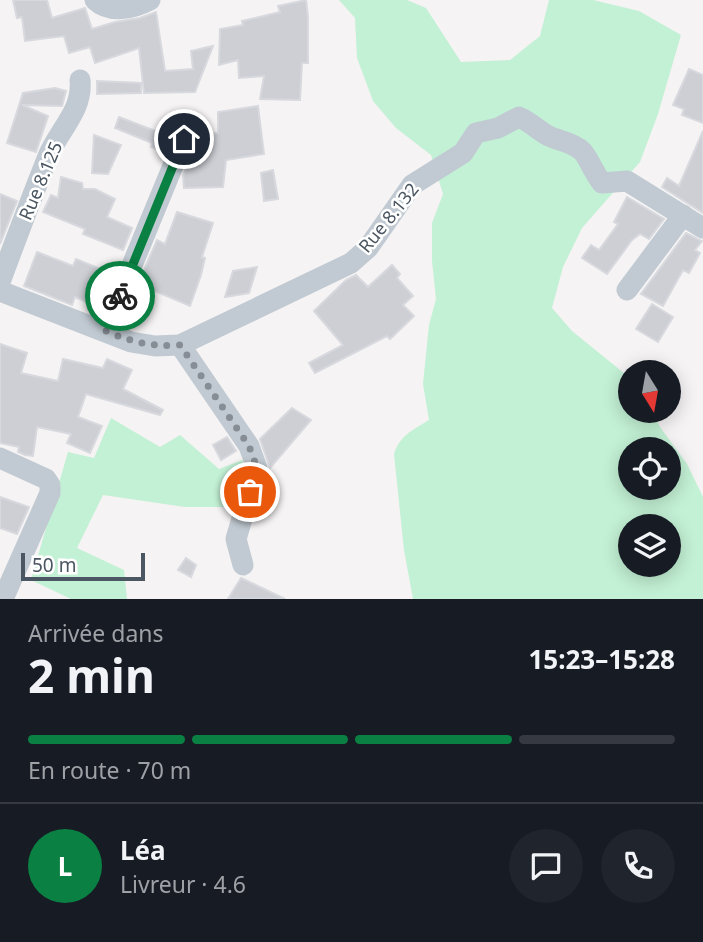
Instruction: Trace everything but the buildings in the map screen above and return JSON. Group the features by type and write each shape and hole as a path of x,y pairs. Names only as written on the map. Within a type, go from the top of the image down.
{"street":[{"path":"95,0 114,10 141,5 149,0"},
{"name":"Rue 8.125","path":"0,282 51,150 77,106 81,92 80,80"},
{"name":"Rue 8.132","path":"0,291 131,342 155,346 180,345 351,262 369,248 412,186 463,153 476,133 498,128 519,117 534,124 548,136 564,140 584,152 592,172 602,183 627,181 703,228"},
{"path":"106,331 184,139"},
{"path":"627,290 683,215"},
{"path":"180,345 249,446 257,468 236,540 243,565"},
{"path":"0,458 46,479 50,485 50,494 3,599"}],"green space":[{"path":"339,0 407,0 426,8 461,62 510,60 540,36 549,0 593,0 639,11 681,35 658,114 640,162 582,228 563,267 552,308 572,331 618,368 618,424 658,424 667,437 618,437 618,500 681,500 681,456 687,464 703,497 703,599 413,599 404,550 394,454 403,438 429,420 423,384 429,325 436,299 432,223 443,194 431,155 396,128 373,101 357,58 355,18"},
{"path":"111,418 160,447 180,435 219,469 242,460 252,474 245,499 230,507 185,507 103,495 77,548 124,570 127,599 71,599 31,580 68,452 94,458"}],"way so far":[{"path":"120,296 106,331 131,342 155,346 180,345 249,446 257,468 250,492"}],"route":[{"path":"120,296 184,139"}]}
